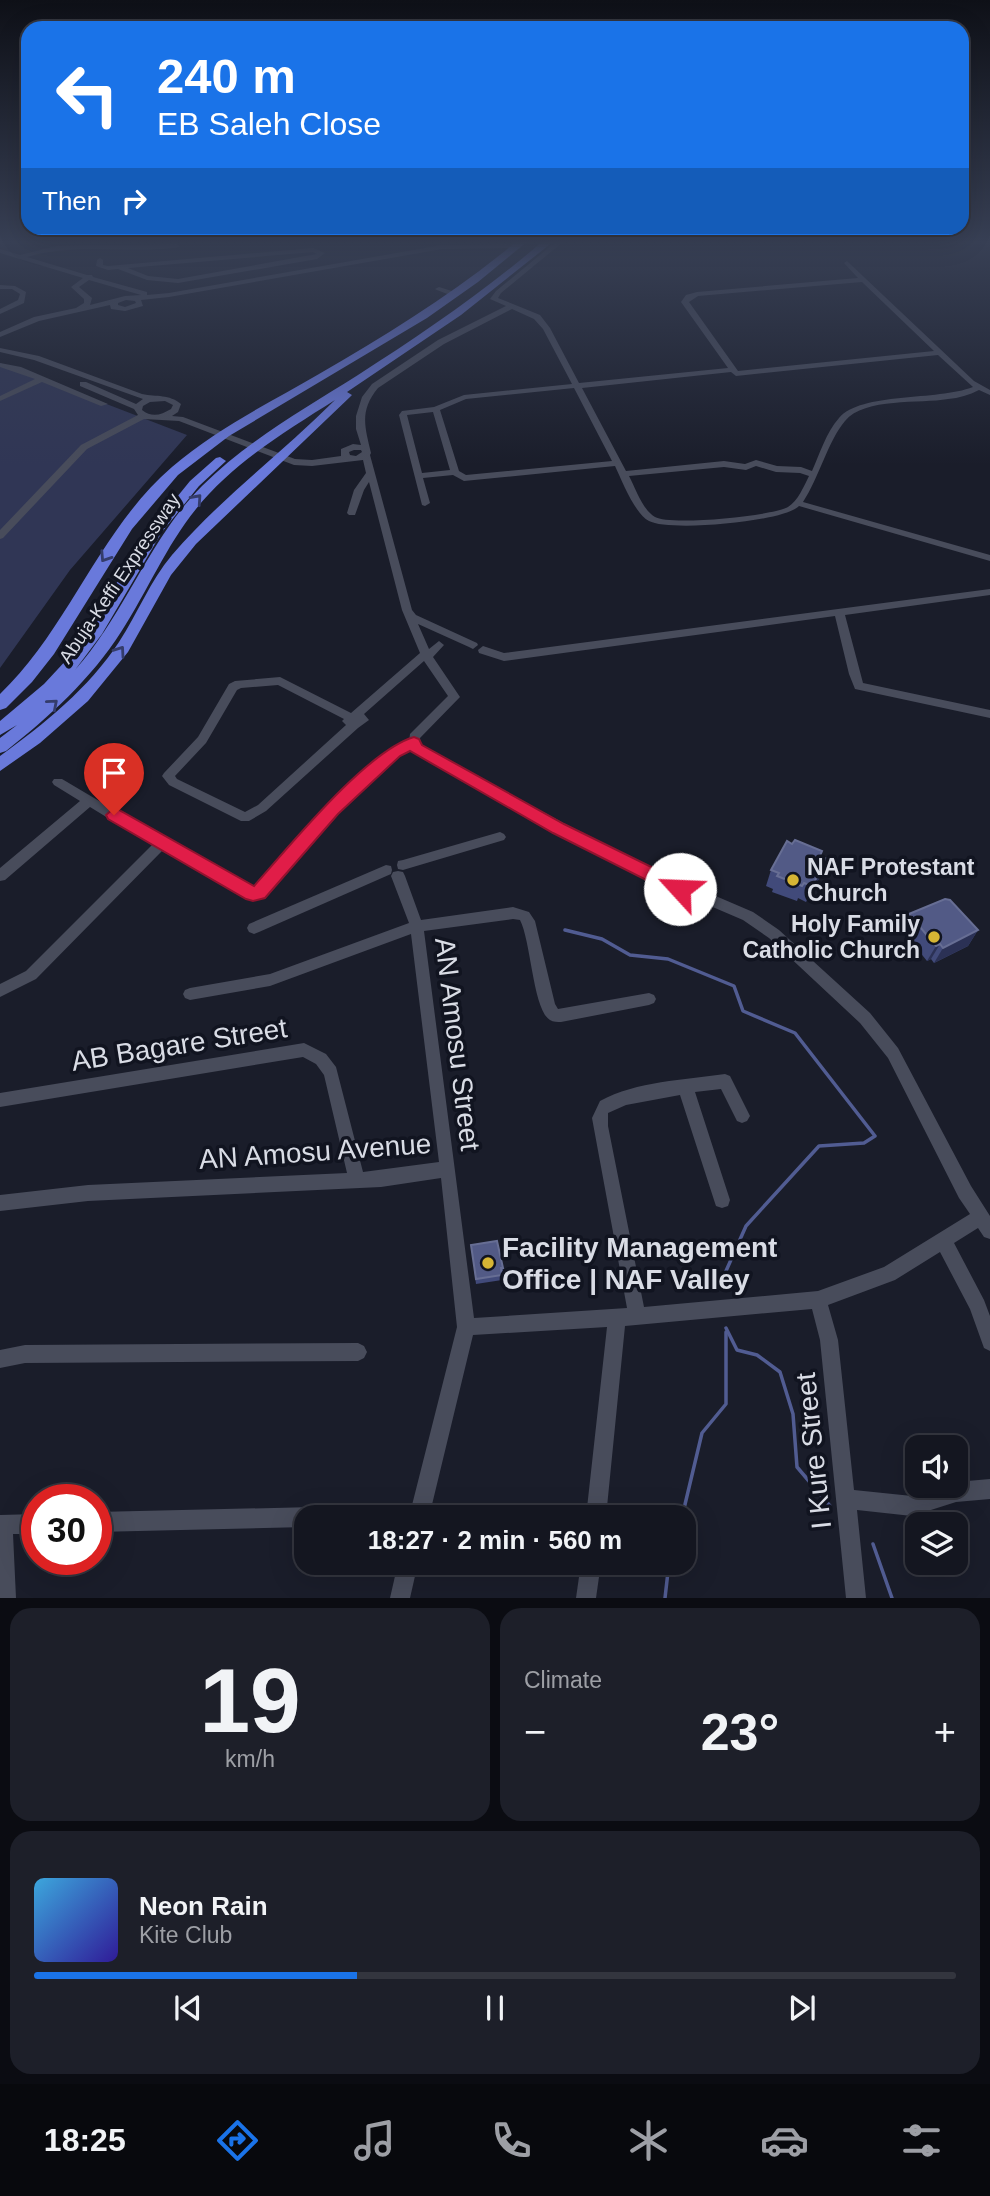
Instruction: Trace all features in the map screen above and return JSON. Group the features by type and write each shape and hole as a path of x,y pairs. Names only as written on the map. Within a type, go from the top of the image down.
{"highway":[{"name":"Abuja-Keffi Expressway","path":"0,704 40,665 122,530 174,472 229,434 421,316"},
{"name":"Abuja-Keffi Expressway","path":"0,729 53,684 75,661 158,526 197,480 264,430 438,316"},
{"name":"Abuja-Keffi Expressway","path":"0,747 58,700 84,673 129,606 158,552 206,489 281,431 453,316"},
{"path":"291,395 346,376"},
{"name":"Abuja-Keffi Expressway","path":"0,765 49,729 102,676 138,624 169,567 239,492 279,454 318,426 364,377"},
{"path":"119,590 146,503"},
{"path":"129,606 169,567"}],"street":[{"path":"8,316 24,323"},
{"path":"0,335 24,323 51,316"},
{"path":"348,454 360,429 364,402 375,386 441,342 493,316"},
{"path":"529,316 541,321 649,517 667,523 786,510 797,503 849,412 866,406 963,395 978,388"},
{"path":"694,316 736,374 939,353"},
{"path":"901,316 978,388 990,393"},
{"path":"0,353 36,358 154,399"},
{"path":"0,353 29,362 140,412 180,419 229,434"},
{"path":"0,365 104,404"},
{"path":"425,503 402,415 436,409 464,397 732,370"},
{"path":"0,399 41,379"},
{"path":"0,536 83,447 140,412 143,402 154,399 171,399 186,414 303,463 366,452"},
{"path":"163,417 177,407"},
{"path":"436,409 455,472 461,478 475,479 619,463"},
{"path":"360,429 369,473 407,610 427,657 454,697 414,737 415,746"},
{"path":"348,454 369,473"},
{"path":"625,474 724,464 746,467 756,463 776,469 801,470 814,475"},
{"path":"419,476 455,472"},
{"path":"352,513 359,490 369,473"},
{"path":"797,503 990,558"},
{"path":"407,610 412,617 504,657 990,592"},
{"path":"839,613 852,659 855,682 859,686 990,714"},
{"path":"356,719 280,681 239,684 233,687 202,740 169,776 173,782 245,818 262,808 439,645"},
{"path":"58,782 161,844 253,894 259,893 333,810 394,752 415,746 617,859 680,889 748,916 774,934 865,1018 893,1053 986,1224 944,1241 888,1274 818,1300 617,1318 466,1327"},
{"path":"0,876 90,800"},
{"path":"254,928 395,871 500,837"},
{"path":"0,991 31,975 161,844"},
{"name":"AN Amosu Street","path":"395,871 416,926 448,1169"},
{"path":"190,994 270,980 416,926 513,913 524,916 532,933 548,1007 554,1015 561,1016 649,999"},
{"name":"AB Bagare Street","path":"0,1100 304,1050 321,1059 331,1072 357,1180"},
{"path":"637,1316 600,1126 600,1112 607,1104 685,1086 725,1081 742,1116"},
{"path":"685,1086 722,1200"},
{"name":"AN Amosu Avenue","path":"0,1203 88,1193 357,1180 448,1169 466,1327 422,1505"},
{"path":"944,1241 978,1306 990,1342"},
{"name":"I Kure Street","path":"818,1300 829,1340 856,1598"},
{"path":"597,1505 617,1318"},
{"path":"0,1359 25,1354 358,1352"},
{"path":"846,1499 912,1506 956,1492 990,1489"},
{"path":"112,1522 294,1517"},
{"path":"6,1598 2,1525 21,1524"},
{"path":"400,1598 405,1575"},
{"path":"586,1598 589,1575"}],"shaded area":[{"path":"0,363 187,435 70,570 0,668"}],"building":[{"path":"795,840 822,851 820,856 827,859 812,886 804,883 802,886 777,876 779,873 771,870 787,841 792,844"},
{"path":"945,899 950,900 978,930 943,948 940,944 936,946 909,914"},
{"name":"Facility Management Office | NAF Valley","path":"497,1241 502,1275 476,1279 471,1245"}],"waterway":[{"path":"565,930 602,939 630,955 668,959 734,986 743,1011 795,1033 875,1136 864,1143 819,1146 746,1226 718,1289"},
{"path":"726,1328 737,1350 757,1355 780,1372 793,1414 797,1467 830,1506"},
{"path":"685,1505 702,1433 726,1404 726,1332"},
{"path":"873,1544 892,1598"},
{"path":"665,1598 668,1575"}],"place":[{"name":"NAF Protestant Church","path":"793,880"},
{"name":"Holy Family Catholic Church","path":"934,937"},
{"name":"Facility Management Office | NAF Valley","path":"488,1263"}],"route":[{"path":"114,815 253,894 259,893 315,827 394,752 414,743 416,748 559,828 680,889"}]}
